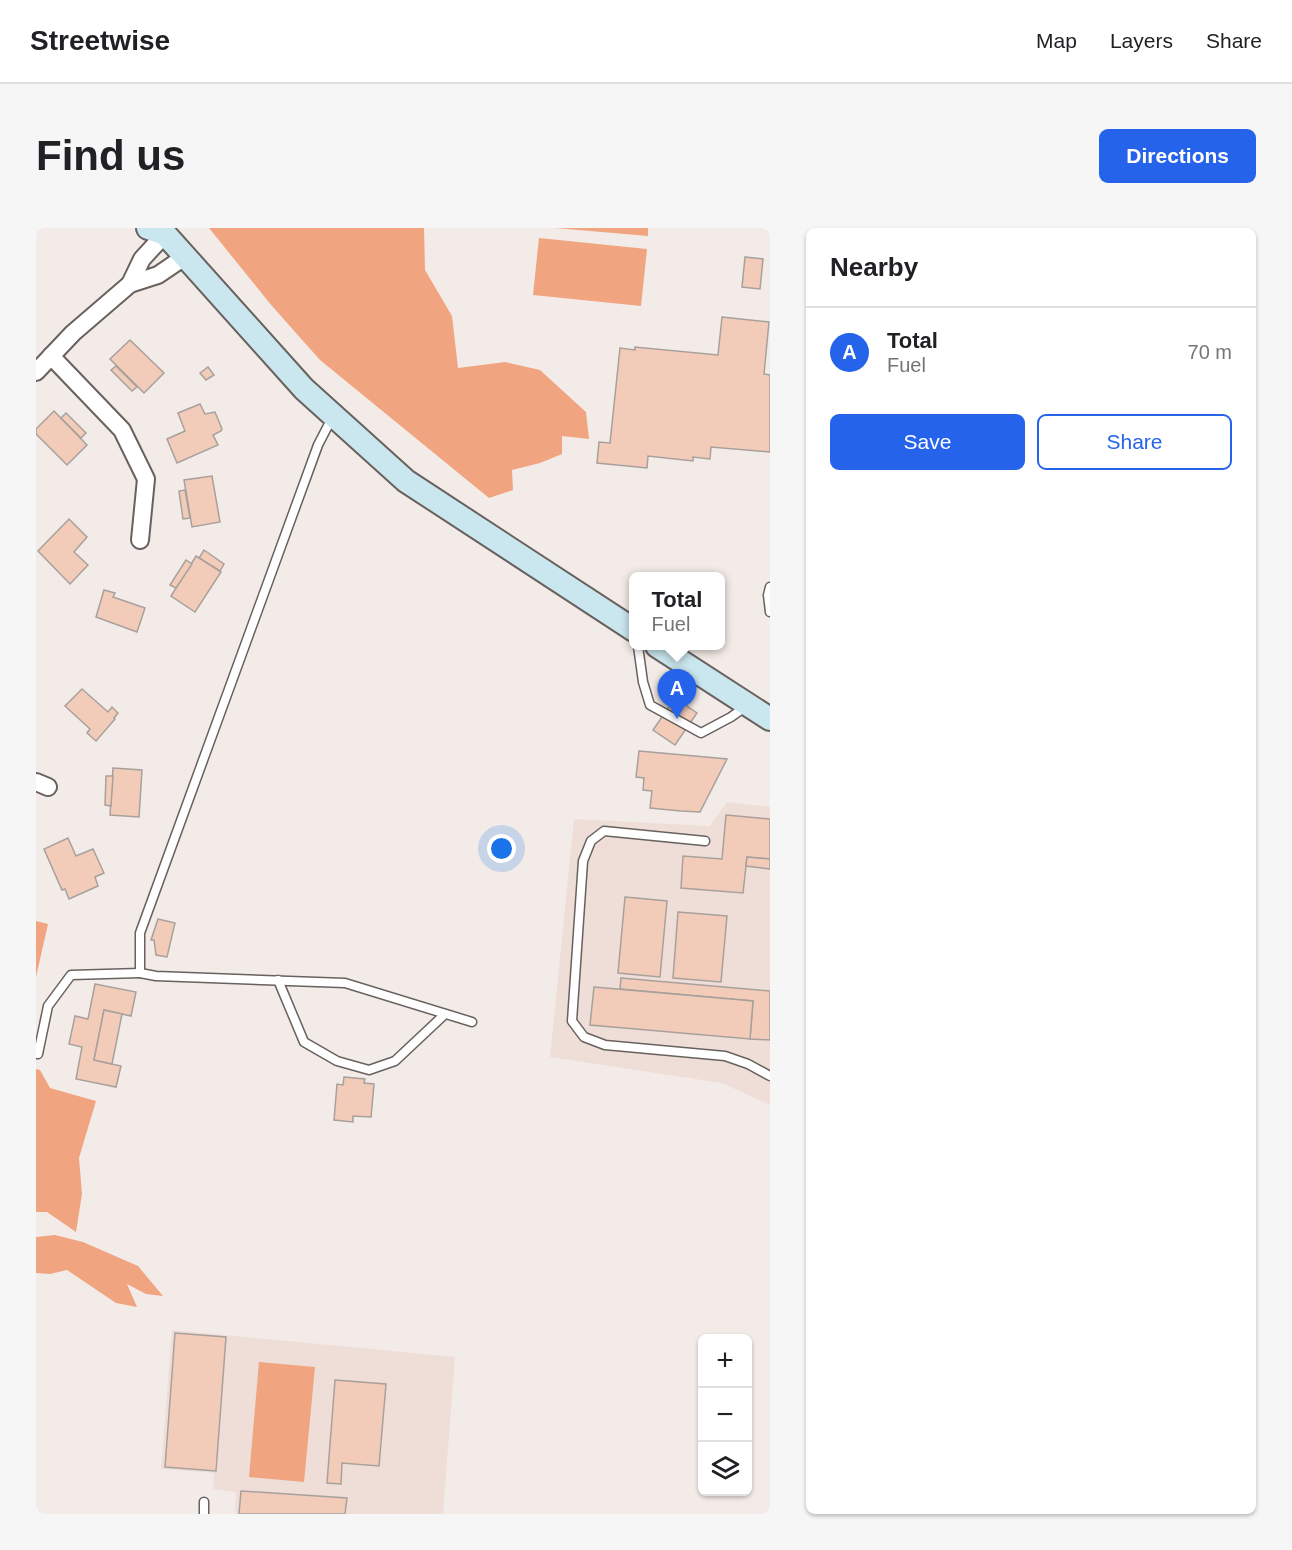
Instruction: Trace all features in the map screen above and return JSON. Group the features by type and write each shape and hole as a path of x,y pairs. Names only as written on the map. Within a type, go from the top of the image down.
{"street":[{"path":"36,372 73,333 130,284 160,230 186,256 304,389 406,482 629,627"},
{"path":"130,284 158,276 186,256"},
{"path":"51,356 122,430 146,479 140,540"},
{"path":"664,650 747,705 769,716"}],"lane":[{"path":"140,974 140,933 318,445 333,416"},
{"path":"770,587 768,595 770,612"},
{"path":"639,650 643,682 650,705 701,733 731,717 747,705"},
{"path":"705,841 604,831 591,841 583,861 572,1022 584,1037 605,1045 725,1056 748,1064 770,1076"},
{"path":"38,1054 48,1006 72,975 140,974 345,983 471,1022"},
{"path":"278,980 304,1041 337,1061 369,1070 395,1061 445,1014"},
{"path":"204,1502 204,1514"}],"shaded area":[{"path":"209,228 424,228 425,270 452,316 458,368 505,362 540,370 586,412 589,439 562,436 562,454 540,463 512,470 513,490 489,498 320,360 272,306"},
{"path":"555,228 648,228 648,236"},
{"path":"539,238 647,249 641,306 533,295"},
{"path":"727,802 770,807 770,1105 722,1083 550,1057 574,819 710,826"},
{"path":"36,921 48,924 36,977"},
{"path":"36,1069 40,1070 50,1088 96,1101 79,1158 82,1194 76,1232 47,1212 36,1212"},
{"path":"55,1235 83,1242 138,1266 163,1296 146,1294 127,1284 137,1307 116,1303 67,1270 50,1274 36,1273 36,1237"},
{"path":"172,1330 455,1357 443,1514 235,1514 236,1492 213,1489 214,1473 161,1469"},
{"path":"259,1362 315,1367 304,1482 249,1477"}],"building":[{"path":"745,257 763,259 760,289 742,287"},
{"path":"722,317 769,322 764,374 770,375 770,452 711,447 710,459 693,457 693,461 648,456 647,468 597,463 599,442 610,443 620,348 635,350 635,347 718,355"},
{"path":"130,340 164,373 144,393 110,359"},
{"path":"116,366 137,387 132,391 111,370"},
{"path":"208,367 214,375 206,380 200,373"},
{"path":"200,404 205,414 215,412 222,429 213,435 218,445 177,463 167,439 185,431 178,413"},
{"path":"54,411 87,445 67,465 36,434 36,429"},
{"path":"66,413 86,433 81,438 61,418"},
{"path":"212,476 220,522 192,527 184,480"},
{"path":"185,490 190,518 183,519 179,491"},
{"path":"69,519 87,537 74,552 88,565 70,584 38,551"},
{"path":"204,550 224,564 220,571 199,558"},
{"path":"196,556 221,572 195,612 171,596"},
{"path":"186,560 192,564 176,588 170,585"},
{"path":"104,590 115,593 113,597 145,608 137,632 96,617"},
{"path":"82,689 108,712 112,707 118,713 96,741 87,733 90,729 65,706"},
{"path":"675,698 697,713 675,745 653,730"},
{"path":"639,751 727,759 700,812 681,811 650,808 652,791 643,790 644,778 636,777"},
{"path":"113,768 142,770 139,817 110,815"},
{"path":"106,776 113,776 111,806 105,805"},
{"path":"726,815 770,819 770,859 747,857 743,893 681,888 683,856 722,859"},
{"path":"68,838 76,856 93,849 104,873 95,877 98,886 69,899 65,889 62,890 44,849"},
{"path":"747,857 770,859 770,869 746,866"},
{"path":"625,897 667,901 660,977 618,973"},
{"path":"678,912 727,916 721,982 673,978"},
{"path":"158,919 175,923 167,957 156,955 154,940 151,940"},
{"path":"621,978 770,991 770,1040 750,1039 753,1001 620,989"},
{"path":"95,984 136,992 131,1016 104,1010 94,1060 121,1066 116,1087 76,1079 82,1047 69,1044 75,1016 88,1019"},
{"path":"594,987 753,1001 750,1039 590,1025"},
{"path":"104,1010 122,1014 112,1064 94,1060"},
{"path":"344,1077 365,1079 364,1083 374,1084 371,1117 353,1116 353,1122 334,1120 337,1084 343,1085"},
{"path":"175,1333 226,1337 216,1471 165,1467"},
{"path":"335,1380 386,1384 379,1466 342,1463 341,1484 327,1483"},
{"path":"241,1491 347,1498 345,1514 239,1514"}],"place":[{"name":"Total","path":"677,719"}]}
